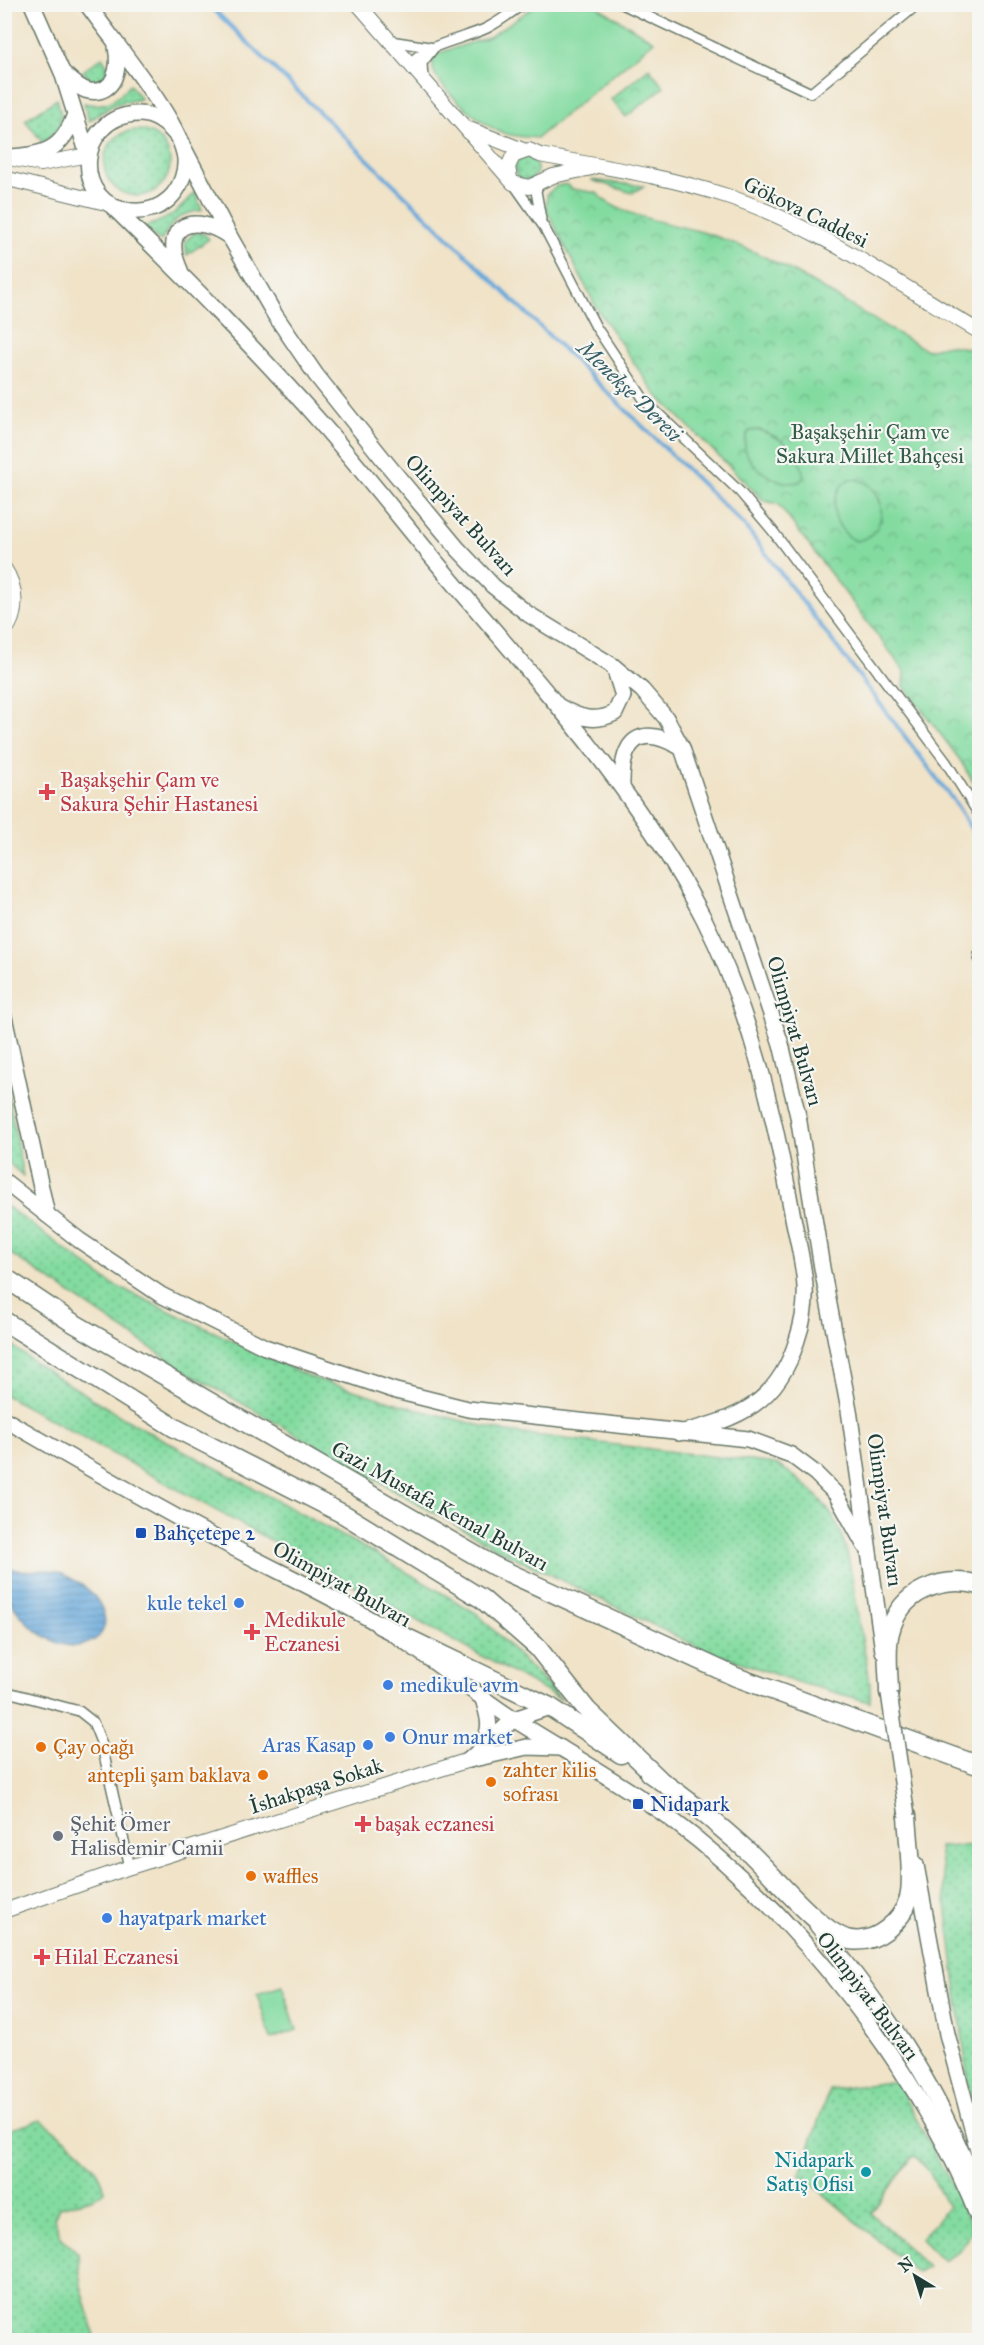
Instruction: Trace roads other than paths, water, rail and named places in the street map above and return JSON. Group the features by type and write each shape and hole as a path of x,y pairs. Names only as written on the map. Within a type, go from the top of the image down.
{"highway":[{"name":"Gazi Mustafa Kemal Bulvarı","path":"4,1277 122,1352 494,1566 736,1677 980,1766"},
{"path":"4,1322 175,1428 345,1515 482,1599 537,1647 587,1710 659,1779 751,1855 804,1908 836,1934 852,1940 870,1938 888,1929 901,1916 910,1896 907,1816"},
{"path":"889,1693 889,1633 896,1614 908,1600 943,1582 963,1580 980,1585"},
{"path":"380,1625 550,1707 659,1779"}],"main road":[{"path":"32,4 62,72 88,155 92,183 99,195 182,274 270,366 368,480 622,787 652,829 689,891 734,986 772,1106 806,1289 800,1331 790,1364 769,1394 744,1412 720,1424 679,1433"},
{"name":"Olimpiyat Bulvarı","path":"87,4 161,108 230,237 287,334 388,465 458,549 493,586 528,614 613,666 651,698 666,718 682,748 782,1044 791,1080 822,1268 849,1410 907,1816 947,2034 980,2158"},
{"path":"62,72 89,91 102,90 114,81 118,70 115,44"},
{"path":"5,156 34,155 49,151 65,136 75,114"},
{"path":"88,155 92,141 101,129 113,119 128,114 143,114 157,118 170,127 179,139 184,154 185,170 180,185 170,198 156,207 141,211 125,210 110,204"},
{"path":"182,274 174,257 173,242 180,229 192,223 207,224 230,237"},
{"path":"555,704 581,717 604,718 615,713 623,696 613,666"},
{"path":"622,787 623,760 627,748 634,739 649,735 666,739 682,748"},
{"path":"4,1017 46,1215"},
{"path":"4,1181 46,1215 161,1295 265,1347 396,1391 468,1409 748,1439 791,1455 836,1494 870,1556"},
{"name":"Olimpiyat Bulvarı","path":"4,1419 214,1538 380,1625 483,1699 564,1748 680,1827 721,1861 816,1957 860,2015 918,2100 980,2222"},
{"path":"469,1760 490,1730 483,1699"},
{"path":"469,1760 514,1719 550,1707"},
{"path":"469,1760 527,1747 564,1748"},
{"path":"804,1908 880,2005 943,2109 971,2174 980,2217"}],"street":[{"name":"Gökova Caddesi","path":"358,4 511,181 529,188 553,176 600,167"},
{"path":"410,64 421,51 487,28 523,4"},
{"path":"622,4 811,93 918,4"},
{"path":"390,41 434,48"},
{"path":"423,81 422,63 434,48"},
{"name":"Gökova Caddesi","path":"465,127 540,155 667,179 727,196 766,211 812,233 980,332"},
{"path":"523,150 513,156 510,162 511,181 544,227 596,327 645,401 740,492 772,530 946,762 980,816"},
{"path":"5,156 41,164 88,155"},
{"path":"540,155 546,172 536,191 536,204 544,227"},
{"path":"4,178 110,204"},
{"path":"4,568 14,585 14,601 11,623 4,632"},
{"path":"4,1691 79,1711 93,1722 101,1742 130,1867"},
{"name":"İshakpaşa Sokak","path":"4,1911 130,1867 469,1760"}],"water":[{"path":"5,1565 25,1571 57,1572 88,1589 101,1606 104,1616 105,1625 101,1633 94,1640 82,1645 70,1646 58,1643 35,1630 9,1599 4,1583"}],"waterway":[{"name":"Menekşe Deresi","path":"208,4 744,525 954,801 980,843"}],"place":[{"name":"Başakşehir Çam ve Sakura Şehir Hastanesi","path":"47,792"},
{"name":"Bahçetepe 2","path":"141,1533"},
{"name":"kule tekel","path":"239,1603"},
{"name":"Medikule Eczanesi","path":"252,1632"},
{"name":"medikule avm","path":"388,1685"},
{"name":"Onur market","path":"390,1737"},
{"name":"Aras Kasap","path":"368,1745"},
{"name":"Çay ocağı","path":"41,1747"},
{"name":"antepli şam baklava","path":"263,1775"},
{"name":"zahter kilis sofrası","path":"491,1782"},
{"name":"Nidapark","path":"638,1804"},
{"name":"başak eczanesi","path":"363,1824"},
{"name":"Şehit Ömer Halisdemir Camii","path":"58,1836"},
{"name":"waffles","path":"251,1876"},
{"name":"hayatpark market","path":"107,1918"},
{"name":"Hilal Eczanesi","path":"42,1957"},
{"name":"Nidapark Satış Ofisi","path":"866,2172"}],"park label":[{"name":"Başakşehir Çam ve Sakura Millet Bahçesi","path":"870,444"}]}
